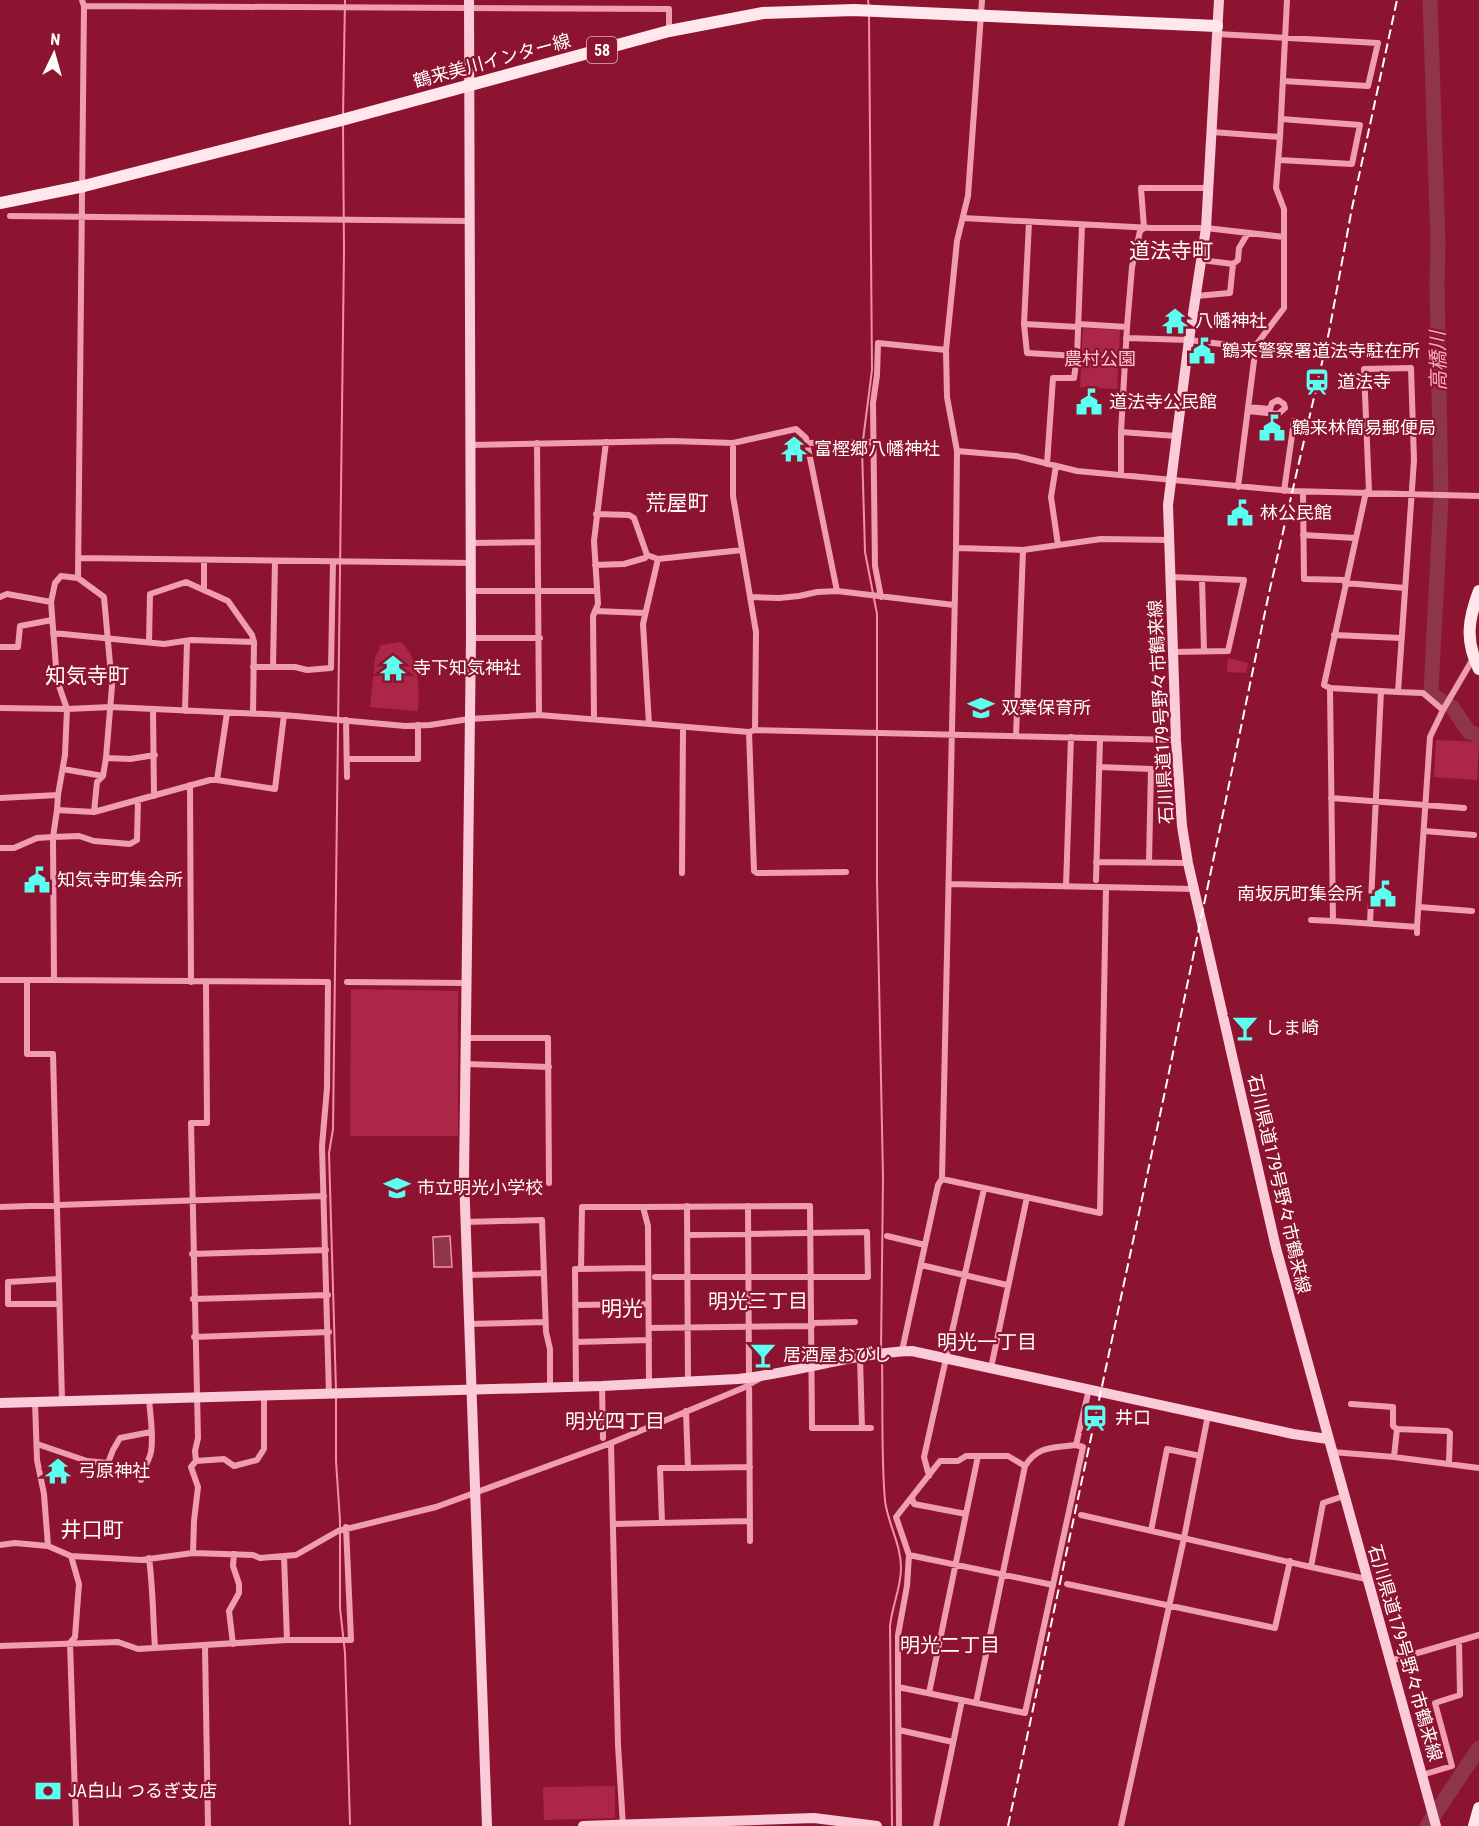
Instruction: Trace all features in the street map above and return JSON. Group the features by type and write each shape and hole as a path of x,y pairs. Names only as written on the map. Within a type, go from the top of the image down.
{"main road":[{"name":"鶴来美川インター線","path":"0,203 84,186 470,86 669,31 763,13 859,10 1217,30"},
{"path":"1479,591 1469,632 1469,644 1476,656 1479,669"},
{"path":"1474,1826 1479,1808"}],"street":[{"path":"902,1351 938,1185 942,1179 957,451 947,397 946,350 957,241 968,196 982,0"},
{"name":"石川県道179号野々市鶴来線","path":"1219,0 1206,228 1168,505 1176,740 1182,826 1188,863 1276,1248 1436,1826"},
{"path":"1238,487 1256,345 1284,308 1284,209 1276,188 1287,0"},
{"path":"78,578 84,186 83,3 214,3 342,8 469,4 669,9 669,31"},
{"path":"469,4 471,638 465,983 465,1222 487,1826"},
{"path":"1217,30 1285,38 1378,43 1368,86 1283,81"},
{"path":"1279,160 1352,164 1360,125 1281,119"},
{"path":"1212,132 1280,137"},
{"path":"1144,228 1141,188 1209,188"},
{"path":"10,216 470,221"},
{"path":"963,218 1144,228 1206,228 1284,237"},
{"path":"1029,222 1024,324 1027,353 1077,356"},
{"path":"1047,464 1053,378 1074,378 1077,356 1082,225"},
{"path":"1121,475 1121,432 1132,267 1140,231 1144,228"},
{"path":"1196,296 1230,293 1233,264 1238,260 1239,248 1248,233"},
{"path":"1201,260 1233,264"},
{"path":"1024,324 1127,327"},
{"path":"1126,338 1189,340 1246,347 1256,345"},
{"path":"879,596 875,566 873,442 873,403 878,343 946,350"},
{"path":"1398,692 1414,460 1411,368 1364,369 1367,492 1323,685 1330,688 1398,692 1423,693 1445,705"},
{"path":"1278,400 1285,408 1278,414 1248,409 1270,409 1272,403 1278,400"},
{"path":"1284,491 1294,421"},
{"path":"470,446 672,441 733,443 796,429 806,438 837,591"},
{"path":"1121,432 1176,435"},
{"path":"594,719 593,616 597,604 597,591 594,541 606,442"},
{"path":"807,443 873,442"},
{"path":"537,443 539,715"},
{"path":"733,443 733,496 756,632 752,731 754,871 757,873 846,872"},
{"path":"957,451 1016,456 1077,471 1284,491 1479,496"},
{"path":"1056,466 1052,496 1058,545"},
{"path":"1303,492 1304,579 1405,588"},
{"path":"596,514 628,515 634,518 647,555"},
{"path":"1304,535 1355,538"},
{"path":"956,548 1023,550 1101,539 1170,540"},
{"path":"471,543 538,542"},
{"path":"647,555 658,559 742,550"},
{"path":"1016,736 1023,550"},
{"path":"595,565 624,564 645,558 647,555"},
{"path":"79,558 471,563"},
{"path":"649,724 643,624 658,559"},
{"path":"204,560 204,590"},
{"path":"273,667 274,561"},
{"path":"254,667 295,667 307,670 330,668 335,562"},
{"path":"54,980 53,837 66,755 67,709 57,680 51,602 55,583 61,576 78,578 104,597 112,686 106,758 103,776 97,782 94,812"},
{"path":"1171,577 1244,580 1228,651 1173,652"},
{"path":"1202,579 1204,651"},
{"path":"149,642 150,594 186,582 228,601 252,635 254,642 253,714"},
{"path":"471,591 597,591"},
{"path":"751,597 779,598 837,591 954,605"},
{"path":"0,597 8,594 51,602"},
{"path":"595,611 645,613"},
{"path":"0,647 18,647 20,626 52,620"},
{"path":"53,633 164,644 187,641 254,642"},
{"path":"1334,635 1401,638"},
{"path":"471,638 540,638"},
{"path":"184,711 187,641"},
{"path":"1311,920 1370,923 1417,930 1430,737 1445,705 1476,656"},
{"path":"1330,688 1334,921"},
{"path":"1370,923 1382,691"},
{"path":"0,708 111,707 284,715 387,725 418,725 469,718 539,715 682,728 752,731 1176,740"},
{"path":"153,709 154,796"},
{"path":"217,780 227,713"},
{"path":"57,810 94,812 210,780 275,789 284,715"},
{"path":"346,720 347,777"},
{"path":"346,759 418,759 418,725"},
{"path":"682,728 682,873"},
{"path":"1066,887 1071,737"},
{"path":"1096,880 1100,739"},
{"path":"106,758 130,759 154,755"},
{"path":"1099,767 1151,769 1149,862"},
{"path":"63,769 103,776"},
{"path":"190,785 191,981"},
{"path":"0,798 58,795"},
{"path":"1331,798 1464,808"},
{"path":"0,848 14,848 37,838 79,836 94,842 130,844 137,840 138,800"},
{"path":"1424,831 1474,835"},
{"path":"1096,861 1188,863"},
{"path":"949,884 1194,889"},
{"path":"942,1179 1100,1212 1106,888"},
{"path":"1419,907 1472,911"},
{"path":"0,980 328,982 327,1098 322,1146 329,1332 334,1394"},
{"path":"27,980 27,1054 53,1054 62,1401"},
{"path":"193,1553 198,1487 191,1467 196,1461 195,1451 198,1438 192,1254 191,1123 207,1123 206,981"},
{"path":"347,982 465,983"},
{"path":"466,1038 548,1038 549,1183"},
{"path":"466,1064 549,1066"},
{"path":"929,1476 924,1457 984,1188"},
{"path":"0,1207 324,1196"},
{"path":"991,1368 1027,1197"},
{"path":"687,1206 688,1382"},
{"path":"748,1206 750,1328 754,1380 750,1467 750,1540"},
{"path":"581,1269 582,1207 810,1206 812,1428 871,1428"},
{"path":"643,1207 648,1226 650,1383"},
{"path":"465,1222 542,1220 545,1322 550,1349 550,1387"},
{"path":"656,1277 868,1277 867,1232 687,1234"},
{"path":"887,1236 925,1245"},
{"path":"192,1254 326,1250"},
{"path":"921,1265 1007,1285"},
{"path":"576,1386 575,1269 648,1268"},
{"path":"467,1275 543,1273"},
{"path":"58,1279 8,1282 8,1304 59,1304"},
{"path":"193,1299 328,1295"},
{"path":"576,1305 648,1304"},
{"path":"469,1324 545,1322"},
{"path":"649,1328 750,1328 855,1322"},
{"path":"194,1336 329,1332"},
{"path":"576,1342 649,1340"},
{"path":"0,1545 15,1543 48,1546 71,1556 141,1560 193,1553 253,1555 260,1558 296,1555 342,1529 436,1507 476,1493 610,1443 754,1380 812,1366 902,1351 912,1351 1293,1434 1328,1439"},
{"path":"860,1357 862,1428"},
{"path":"0,1403 754,1380"},
{"path":"602,1386 603,1437"},
{"path":"1076,1445 1089,1389"},
{"path":"196,1461 224,1459 234,1467 256,1460 264,1449 264,1395"},
{"path":"141,1480 142,1471 150,1456 149,1398"},
{"path":"35,1401 37,1460 44,1494 48,1546"},
{"path":"1351,1404 1393,1407 1393,1426 1397,1429 1447,1431 1450,1433 1449,1464"},
{"path":"686,1411 688,1468"},
{"path":"1121,1826 1184,1538 1208,1415"},
{"path":"1395,1456 1397,1429"},
{"path":"37,1444 87,1461 108,1463 112,1450 120,1437 151,1432"},
{"path":"610,1443 623,1825"},
{"path":"897,1687 1025,1713 1083,1447 1076,1445 1040,1450 1032,1455 1025,1466 976,1703"},
{"path":"1151,1530 1167,1449 1200,1456"},
{"path":"1331,1452 1395,1456 1479,1468"},
{"path":"899,1826 898,1635 907,1586 909,1555 896,1517 940,1461 958,1461 966,1456 1008,1456 1025,1466"},
{"path":"929,1693 978,1456"},
{"path":"662,1522 660,1468 750,1467"},
{"path":"1311,1567 1323,1503 1344,1496"},
{"path":"912,1498 914,1504 966,1514"},
{"path":"1081,1515 1366,1579"},
{"path":"613,1524 749,1521"},
{"path":"0,1646 117,1642 138,1649 287,1640 351,1640 342,1529"},
{"path":"233,1644 229,1611 239,1593 239,1584 233,1566 234,1554"},
{"path":"909,1555 1053,1585"},
{"path":"71,1556 79,1584 75,1638 70,1643 76,1826"},
{"path":"284,1556 287,1640"},
{"path":"149,1558 154,1597 152,1611 155,1648"},
{"path":"1067,1584 1275,1628 1290,1561"},
{"path":"1390,1661 1479,1635"},
{"path":"1422,1775 1452,1766 1435,1703 1460,1695 1459,1641"},
{"path":"205,1646 208,1826"},
{"path":"936,1826 962,1700"},
{"path":"898,1730 953,1742"},
{"path":"583,1826 757,1823 814,1818 878,1826"}],"green space":[{"name":"農村公園","path":"1083,328 1120,330 1117,389 1080,387"},
{"path":"401,642 412,656 415,665 419,693 418,711 370,707 375,658 381,645"},
{"path":"1228,658 1248,663 1246,673 1227,672"},
{"path":"1436,740 1479,742 1477,780 1434,777"},
{"path":"351,989 458,991 458,1136 350,1136"},
{"path":"615,1786 615,1818 544,1820 543,1787"}],"shaded area":[{"path":"450,1236 452,1267 434,1267 433,1237"}],"waterway":[{"path":"343,116 345,0"},
{"path":"868,0 869,8"},
{"name":"高橋川","path":"1430,0 1438,243 1441,498 1431,691 1435,697 1452,707 1469,732 1479,735"},
{"path":"869,16 872,370 862,448 865,552 877,614 877,882 883,1178 881,1350"},
{"path":"336,1390 329,1153 333,1129 344,250 343,125"},
{"path":"882,1358 885,1501 899,1551 901,1568 900,1583 890,1626 892,1826"},
{"path":"336,1396 340,1608 345,1653 350,1824"},
{"name":"高橋川","path":"1427,1826 1479,1748"}],"railway":[{"path":"1008,1826 1269,593 1329,332 1352,208 1397,0"}],"place":[{"name":"八幡神社","path":"1175,321"},
{"name":"鶴来警察署道法寺駐在所","path":"1202,351"},
{"name":"道法寺","path":"1317,382"},
{"name":"道法寺公民館","path":"1089,402"},
{"name":"鶴来林簡易郵便局","path":"1272,428"},
{"name":"富樫郷八幡神社","path":"794,449"},
{"name":"林公民館","path":"1240,513"},
{"name":"寺下知気神社","path":"393,668"},
{"name":"双葉保育所","path":"981,708"},
{"name":"知気寺町集会所","path":"37,880"},
{"name":"南坂尻町集会所","path":"1383,894"},
{"name":"しま崎","path":"1245,1028"},
{"name":"市立明光小学校","path":"397,1188"},
{"name":"居酒屋おびし","path":"763,1355"},
{"name":"井口","path":"1095,1418"},
{"name":"弓原神社","path":"58,1471"},
{"name":"JA白山 つるぎ支店","path":"48,1791"}],"district":[{"name":"道法寺町","path":"1171,251"},
{"name":"荒屋町","path":"677,503"},
{"name":"知気寺町","path":"87,676"},
{"name":"明光三丁目","path":"758,1301"},
{"name":"明光","path":"622,1309"},
{"name":"明光一丁目","path":"987,1342"},
{"name":"明光四丁目","path":"615,1421"},
{"name":"井口町","path":"92,1530"},
{"name":"明光二丁目","path":"950,1645"}]}
